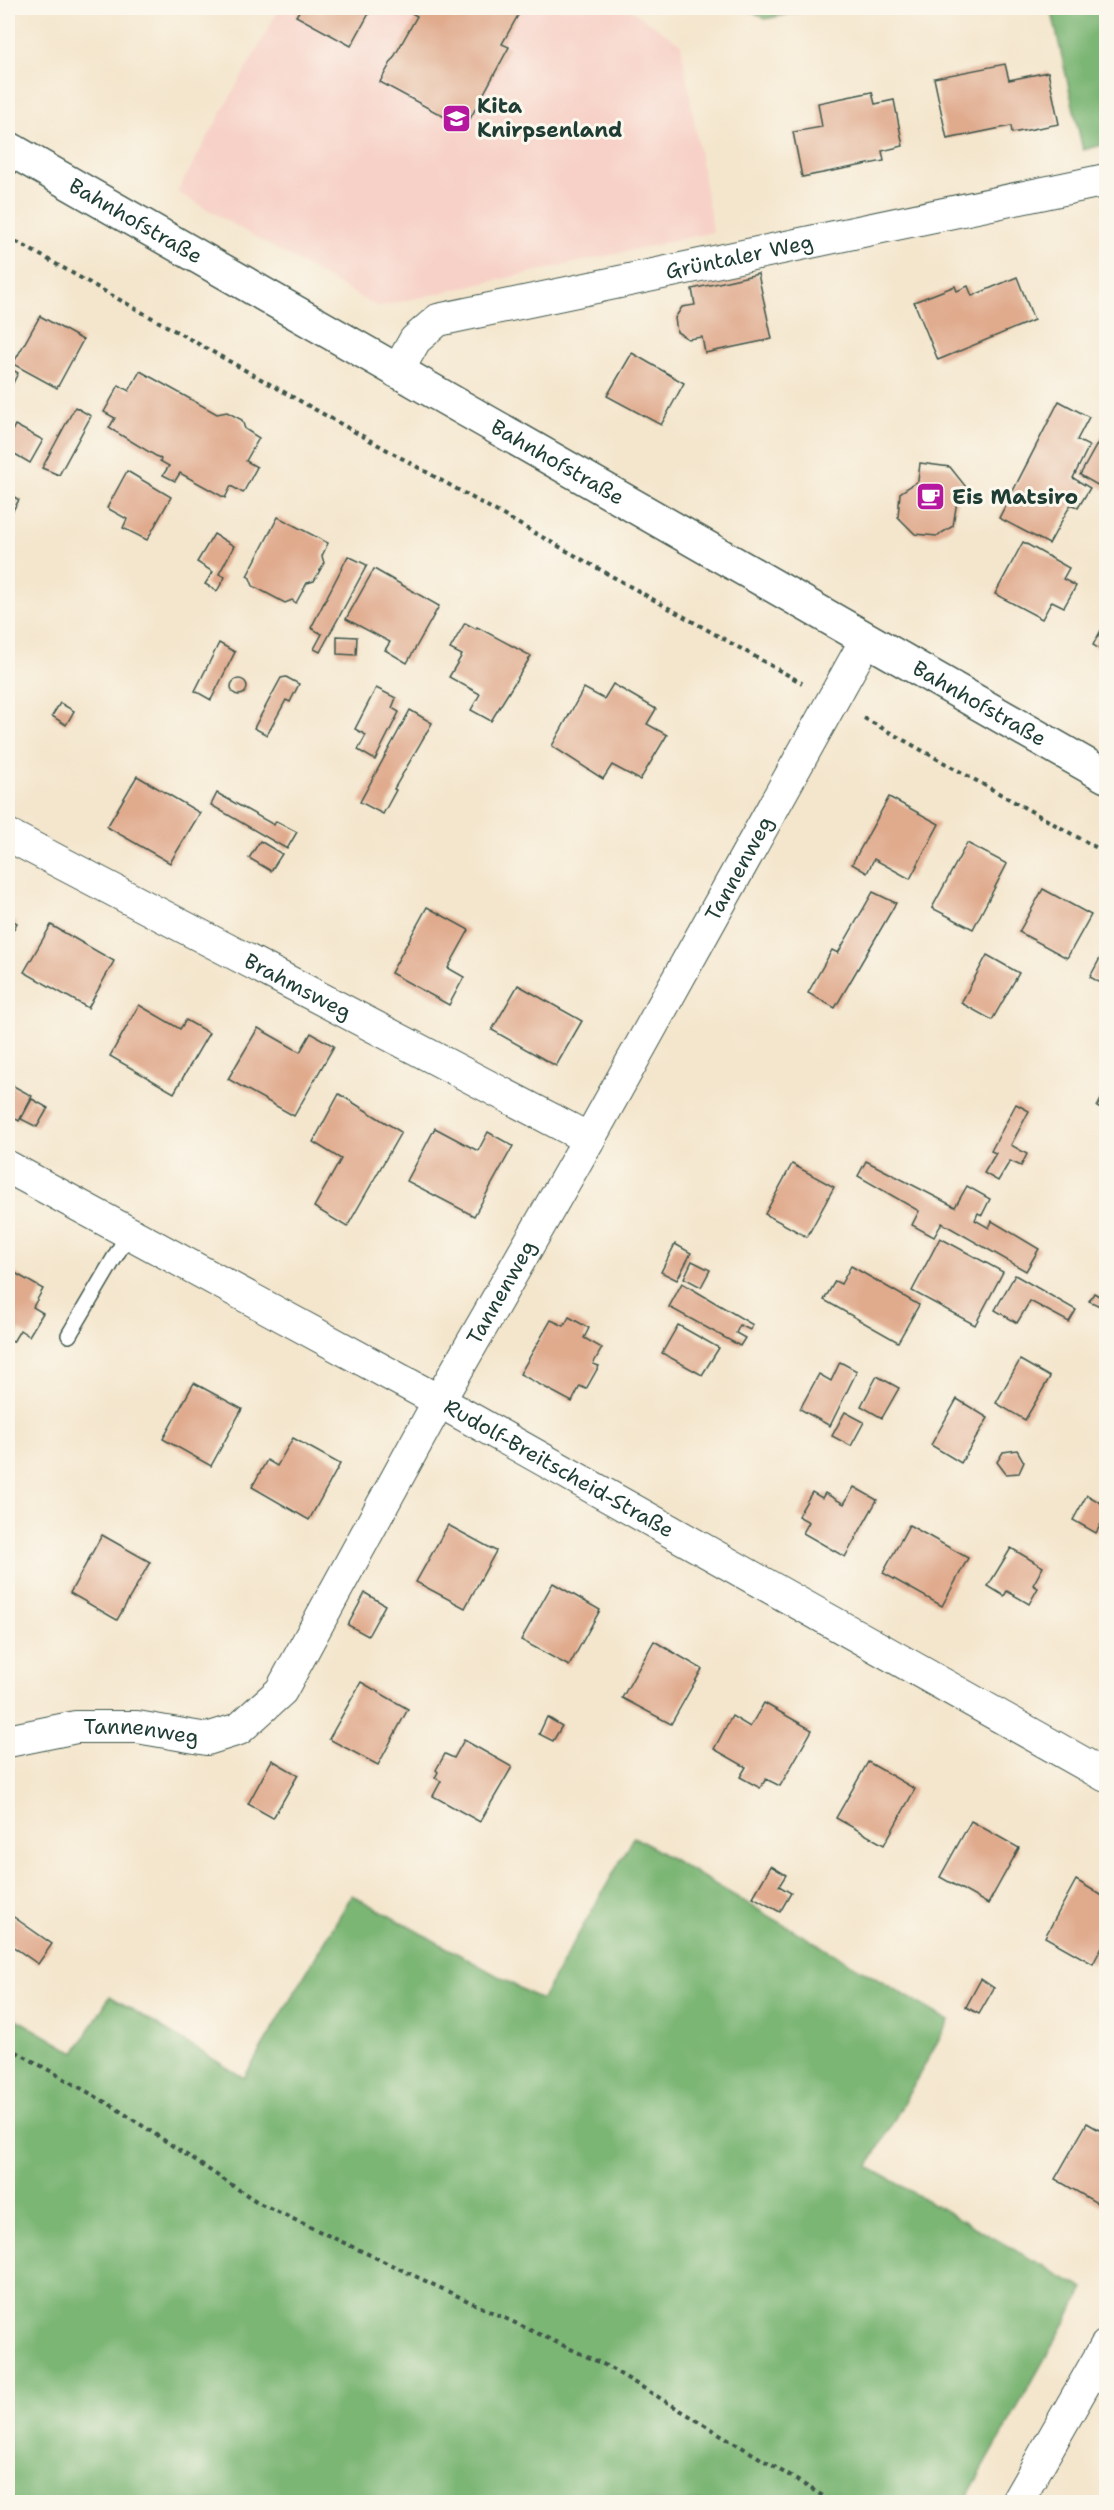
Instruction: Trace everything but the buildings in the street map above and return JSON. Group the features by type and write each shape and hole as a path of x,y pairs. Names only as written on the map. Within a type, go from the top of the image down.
{"main road":[{"name":"Bahnhofstraße","path":"8,148 1107,776"}],"street":[{"name":"Grüntaler Weg","path":"397,372 415,340 438,320 1107,180"},
{"name":"Tannenweg","path":"8,1741 76,1727 137,1727 207,1739 239,1729 281,1691 439,1401 589,1139 866,640"},
{"name":"Brahmsweg","path":"8,835 589,1139"},
{"name":"Rudolf-Breitscheid-Straße","path":"8,1167 439,1401 1107,1776"},
{"path":"1017,2502 1107,2346"}],"lane":[{"path":"69,1335 129,1233"}],"path":[{"path":"8,237 1107,853"},
{"path":"8,2047 114,2107 259,2203 605,2365 833,2502"}],"shaded area":[{"name":"Kita Knirpsenland","path":"280,8 632,8 631,10 681,44 713,232 377,307 177,192"}],"green space":[{"path":"746,8 818,8 765,19"},
{"path":"1051,8 1106,8 1106,144 1083,150"},
{"path":"634,1837 949,2021 868,2167 1084,2289 964,2502 8,2502 8,2014 75,2053 110,1996 244,2078 352,1895 541,2000"}],"place":[{"name":"Kita Knirpsenland","path":"456,118"},
{"name":"Eis Matsiro","path":"931,497"}]}
